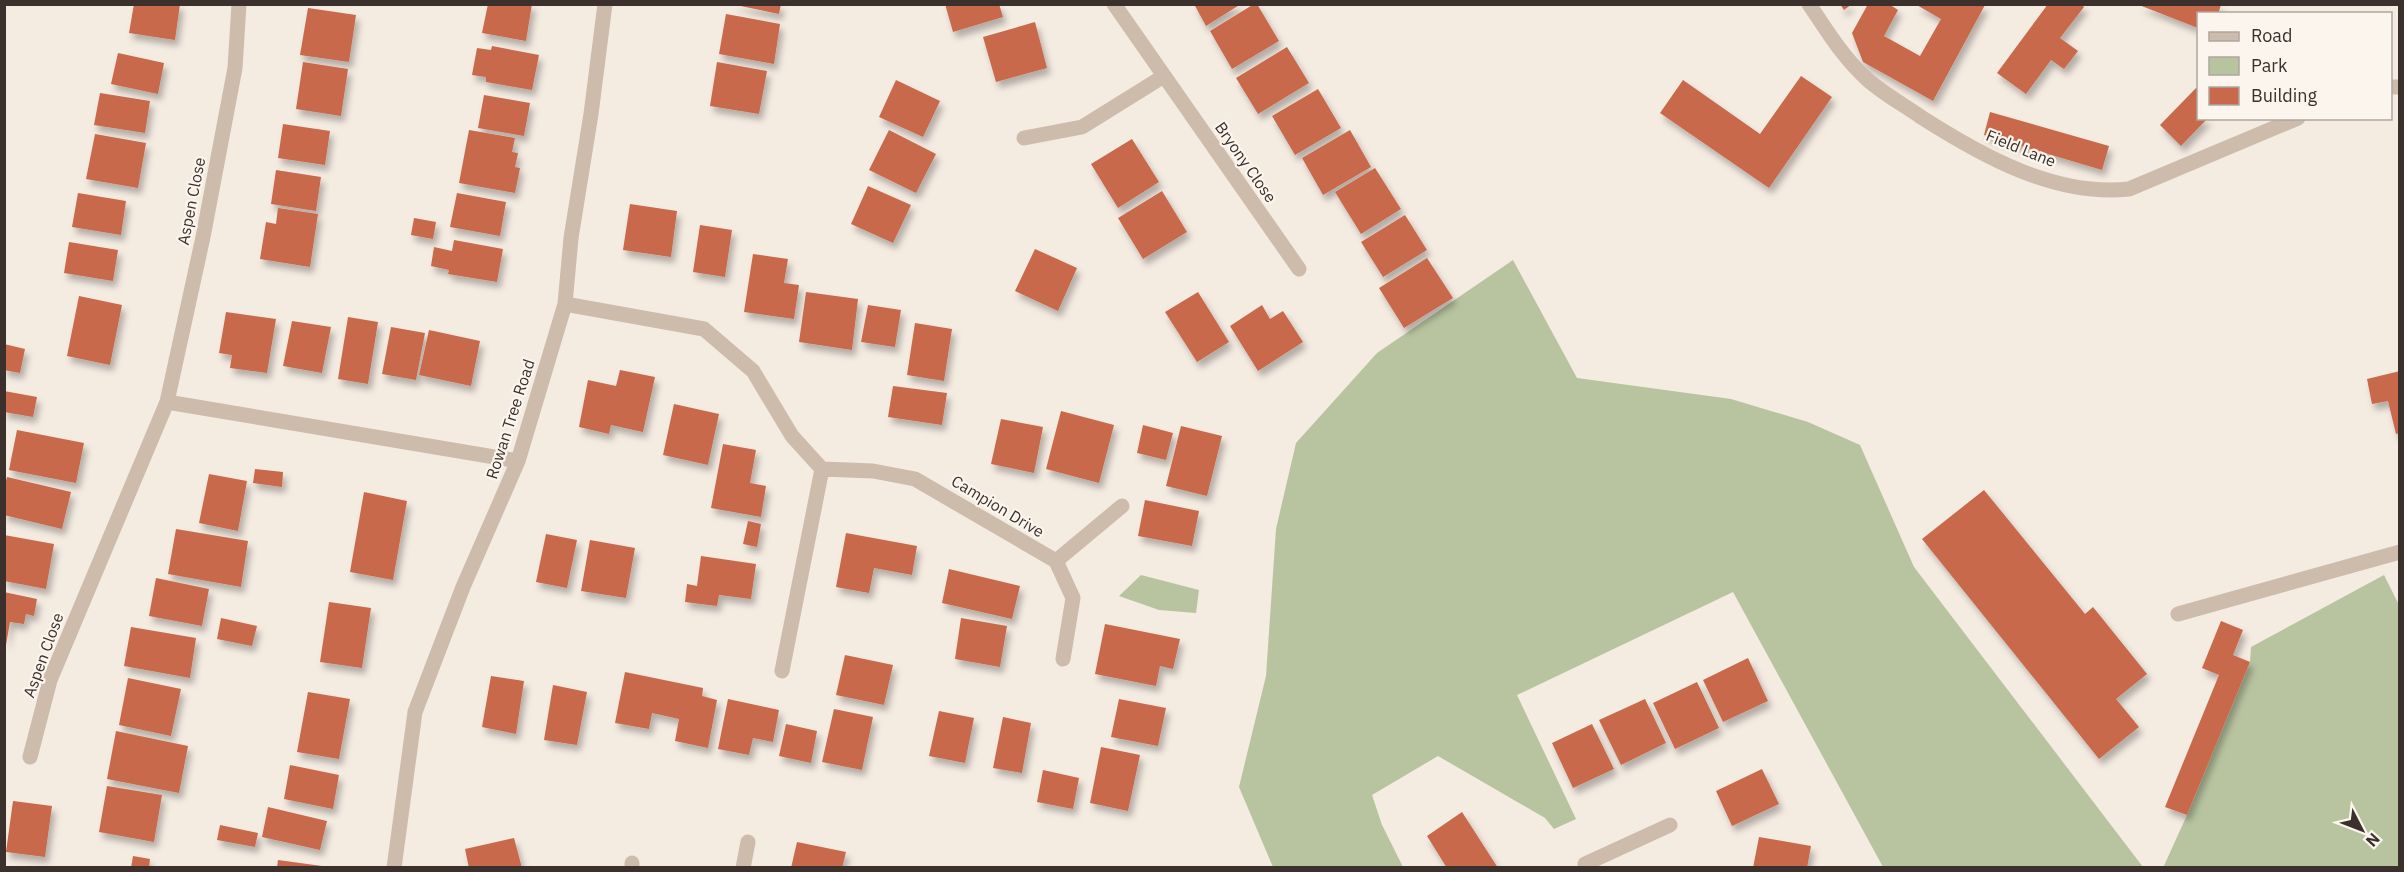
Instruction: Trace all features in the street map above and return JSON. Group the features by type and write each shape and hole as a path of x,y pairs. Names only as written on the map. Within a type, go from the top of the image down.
{"street":[{"name":"Aspen Close","path":"30,757 50,680 167,402 203,237 235,68 239,4"},
{"name":"Rowan Tree Road","path":"394,867 415,712 463,587 518,462 565,304 571,238 591,114 605,4"},
{"name":"Bryony Close","path":"1114,4 1299,269"},
{"name":"Field Lane","path":"1809,4 1847,59 1868,81 1962,143 2040,179 2107,192 2129,189 2293,120"},
{"path":"1024,138 1082,127 1164,76"},
{"path":"565,304 704,329 753,371 792,436 822,469 782,671"},
{"path":"167,402 518,462"},
{"name":"Campion Drive","path":"822,469 873,471 915,478 1056,561"},
{"path":"1063,659 1073,598 1056,561 1122,506"},
{"path":"2178,614 2400,552"},
{"path":"1587,867 1585,864 1670,825"},
{"path":"743,867 748,843"}],"green space":[{"path":"1513,260 1577,378 1731,399 1808,422 1860,445 1914,567 2143,867 1883,867 1733,592 1517,695 1576,819 1554,829 1545,818 1438,756 1372,795 1382,825 1403,867 1273,867 1239,787 1266,676 1276,529 1296,443 1377,353"},
{"path":"1141,575 1199,590 1196,613 1159,610 1119,596"},
{"path":"2384,575 2399,605 2399,867 2163,868 2250,662 2251,647"}],"building":[{"path":"134,4 180,4 175,40 129,33"},
{"path":"488,4 532,4 526,41 482,33"},
{"path":"731,4 781,4 779,14"},
{"path":"945,4 999,4 1003,17 953,32"},
{"path":"1194,4 1241,4 1206,26"},
{"path":"1257,4 1279,41 1232,69 1210,31"},
{"path":"1840,4 1852,4 1844,10"},
{"path":"1868,4 1889,4 1898,10 1884,36 1920,56 1941,19 1915,4 1985,5 1933,101 1863,62 1852,33"},
{"path":"2048,4 2081,4 2084,7 2060,38 2078,51 2064,69 2051,60 2026,94 1997,73"},
{"path":"2139,5 2221,5 2219,12 2197,12 2197,28"},
{"path":"308,8 356,15 349,62 300,55"},
{"path":"726,14 780,24 774,64 719,54"},
{"path":"1035,22 1047,68 996,82 983,37"},
{"path":"492,46 539,55 532,90 486,82 486,77 472,75 477,48 491,50"},
{"path":"1287,47 1309,83 1258,114 1236,78"},
{"path":"118,53 164,63 158,94 111,84"},
{"path":"303,62 348,69 341,116 296,109"},
{"path":"717,62 767,71 759,114 710,106"},
{"path":"1801,76 1832,97 1769,188 1660,113 1683,80 1760,134"},
{"path":"896,80 940,101 923,137 879,117"},
{"path":"2197,87 2197,120 2206,120 2181,146 2160,125"},
{"path":"1318,89 1341,128 1295,155 1272,116"},
{"path":"100,93 150,101 145,133 94,125"},
{"path":"484,95 530,103 524,136 478,128"},
{"path":"1990,112 2109,146 2102,170 1984,135"},
{"path":"283,124 330,131 325,165 278,158"},
{"path":"469,130 515,138 512,152 518,153 515,167 520,168 515,193 459,183"},
{"path":"889,130 936,154 916,193 869,170"},
{"path":"1350,130 1371,167 1323,195 1302,158"},
{"path":"95,134 146,143 138,188 86,179"},
{"path":"1132,139 1159,182 1118,208 1091,164"},
{"path":"1375,168 1401,209 1361,234 1335,192"},
{"path":"276,170 321,177 316,211 271,204"},
{"path":"868,186 911,205 893,243 851,224"},
{"path":"1162,191 1187,232 1143,259 1118,218"},
{"path":"78,193 126,201 121,235 72,227"},
{"path":"457,193 506,202 500,236 450,227"},
{"path":"630,204 677,211 671,257 623,250"},
{"path":"278,208 318,214 310,267 260,259 266,222 276,224"},
{"path":"1405,215 1427,250 1383,277 1361,242"},
{"path":"414,218 436,222 433,239 411,235"},
{"path":"700,225 732,230 725,277 693,272"},
{"path":"454,240 503,249 497,282 448,274 449,270 431,266 434,247 452,251"},
{"path":"69,242 118,250 113,281 64,273"},
{"path":"1035,249 1077,268 1058,311 1015,291"},
{"path":"753,254 788,259 784,283 799,285 794,319 744,312"},
{"path":"1427,258 1453,298 1404,328 1379,288"},
{"path":"806,292 858,299 852,350 799,342"},
{"path":"1198,292 1229,342 1197,362 1165,312"},
{"path":"79,296 122,305 110,365 67,356"},
{"path":"868,305 901,310 895,347 861,342"},
{"path":"1262,305 1270,319 1283,311 1303,342 1258,371 1230,326"},
{"path":"226,312 276,319 267,373 230,368 232,355 219,353"},
{"path":"348,317 378,322 368,384 338,379"},
{"path":"292,321 331,327 322,373 283,366"},
{"path":"915,323 952,329 944,381 907,375"},
{"path":"391,327 425,333 416,380 382,374"},
{"path":"429,330 480,341 471,386 419,375"},
{"path":"4,344 25,349 20,373 4,370"},
{"path":"620,370 655,377 643,432 611,425 609,434 579,427 588,380 616,386"},
{"path":"2400,371 2400,433 2396,434 2388,401 2372,404 2367,379"},
{"path":"893,386 947,393 942,425 888,417"},
{"path":"4,391 37,397 33,417 4,412"},
{"path":"674,404 719,414 708,465 663,455"},
{"path":"1061,411 1114,425 1099,483 1046,469"},
{"path":"1001,419 1043,427 1034,473 991,464"},
{"path":"1143,425 1173,433 1166,460 1137,453"},
{"path":"1181,426 1222,436 1207,496 1166,486"},
{"path":"17,430 84,443 76,483 9,470"},
{"path":"723,444 756,450 750,483 766,486 761,517 711,508"},
{"path":"255,469 283,472 282,487 253,483"},
{"path":"209,474 247,481 238,531 199,523"},
{"path":"7,477 71,492 62,529 4,515 4,488"},
{"path":"1984,490 2085,614 2093,607 2147,674 2116,699 2139,727 2099,759 1922,539"},
{"path":"364,492 407,501 393,580 350,572"},
{"path":"1145,500 1199,511 1192,546 1138,536"},
{"path":"748,521 761,524 757,547 743,544"},
{"path":"176,529 248,541 241,587 168,574"},
{"path":"846,533 917,546 912,575 874,568 869,593 836,587"},
{"path":"546,534 577,540 567,588 536,582"},
{"path":"4,535 54,544 46,589 4,581"},
{"path":"590,540 635,548 626,598 581,591"},
{"path":"701,556 756,564 751,599 719,595 717,606 685,602 687,584 697,586"},
{"path":"949,569 1020,586 1012,619 942,603"},
{"path":"156,578 209,589 202,626 149,616"},
{"path":"4,592 37,599 34,616 26,614 24,624 10,622 6,645"},
{"path":"329,602 371,608 362,668 320,662"},
{"path":"221,618 257,626 252,646 217,639"},
{"path":"961,618 1007,626 1000,667 955,659"},
{"path":"2221,621 2243,630 2233,655 2250,662 2187,815 2165,807 2219,675 2202,668"},
{"path":"1105,624 1180,639 1173,669 1160,666 1156,686 1095,674"},
{"path":"131,627 196,638 190,678 124,666"},
{"path":"845,655 893,665 884,705 836,695"},
{"path":"1748,658 1768,701 1723,722 1703,680"},
{"path":"625,672 703,688 702,696 717,700 708,748 675,741 679,719 652,713 649,729 615,723"},
{"path":"491,676 524,681 516,734 482,727"},
{"path":"128,678 181,689 171,736 119,725"},
{"path":"1697,682 1719,728 1675,749 1653,703"},
{"path":"553,685 587,692 577,745 544,740"},
{"path":"308,692 350,699 339,759 297,752"},
{"path":"728,699 779,710 773,742 753,738 749,755 718,749"},
{"path":"1119,699 1166,708 1158,746 1111,737"},
{"path":"1645,699 1666,743 1621,765 1599,720"},
{"path":"834,709 873,717 862,770 822,762"},
{"path":"939,711 974,718 965,763 929,756"},
{"path":"1003,717 1031,723 1022,773 993,768"},
{"path":"786,724 817,731 811,763 779,756"},
{"path":"1592,724 1614,769 1573,788 1552,743"},
{"path":"116,731 188,746 179,793 107,779"},
{"path":"1101,747 1140,755 1128,811 1090,803"},
{"path":"290,765 339,775 333,809 284,799"},
{"path":"1762,769 1779,804 1732,826 1716,791"},
{"path":"1043,770 1079,778 1073,809 1037,802"},
{"path":"107,786 162,795 154,842 99,832"},
{"path":"13,801 52,806 45,857 6,852"},
{"path":"268,807 327,821 320,850 262,837"},
{"path":"1462,812 1498,868 1447,868 1427,836"},
{"path":"220,825 258,833 255,847 217,840"},
{"path":"1759,837 1811,846 1807,868 1753,868"},
{"path":"514,838 522,868 469,868 465,849"},
{"path":"797,842 846,852 842,868 791,868"},
{"path":"133,856 150,859 149,868 131,868"},
{"path":"278,860 322,866 321,868 277,868"}]}
